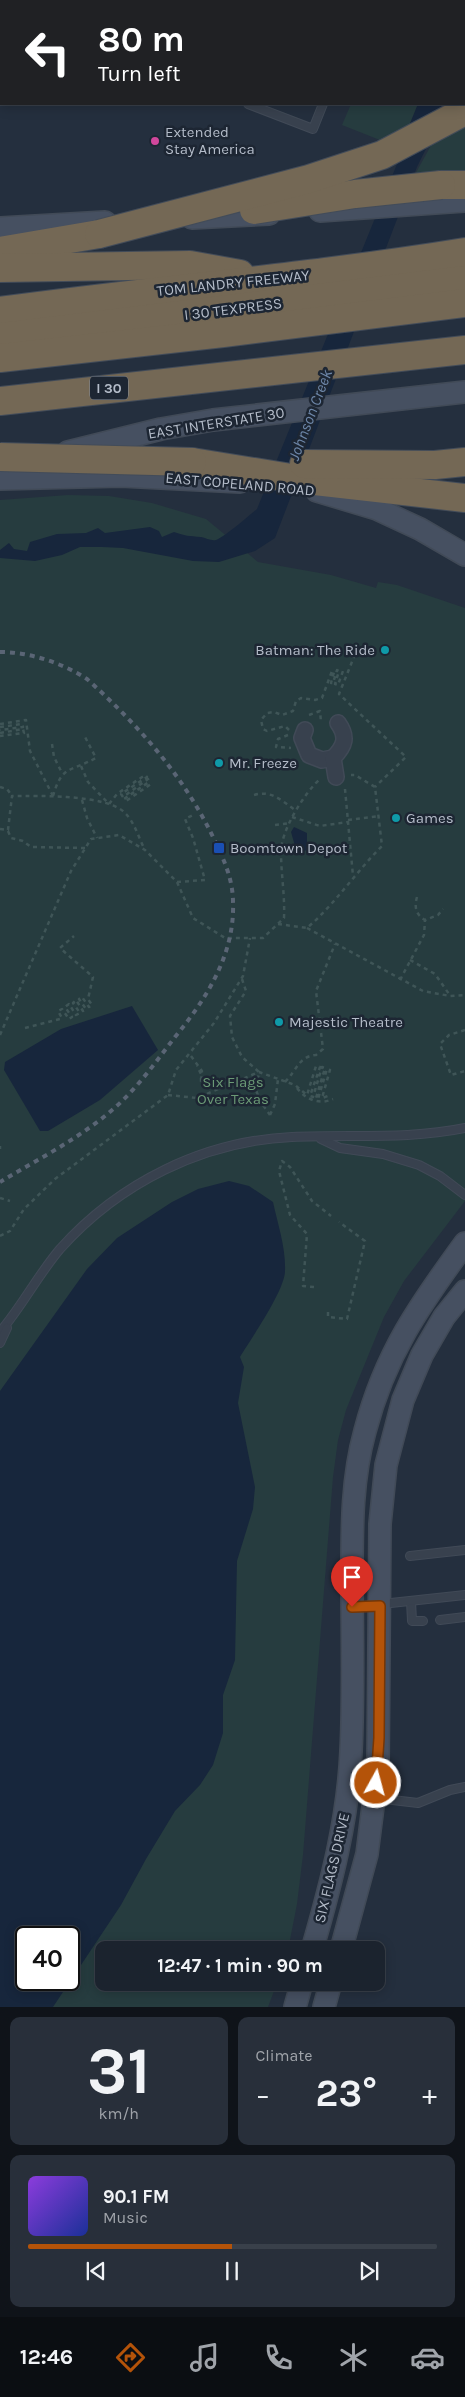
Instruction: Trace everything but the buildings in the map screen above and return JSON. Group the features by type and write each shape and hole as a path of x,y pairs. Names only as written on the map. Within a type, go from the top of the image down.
{"highway":[{"path":"100,234 318,176 382,154 465,111"},
{"path":"0,252 100,234 355,194 441,185 465,185"},
{"name":"TOM LANDRY FREEWAY","path":"0,311 120,295 266,280 465,252"},
{"path":"0,268 190,264 266,280"},
{"name":"I 30 TEXPRESS","path":"0,337 236,309 463,296"},
{"name":"I 30 TEXPRESS","path":"0,358 223,333 463,296"},
{"name":"I 30","path":"0,401 465,350"},
{"path":"0,457 373,465 435,465 465,462"},
{"path":"192,462 298,479 465,498"}],"street":[{"path":"0,228 309,212 465,201"},
{"name":"EAST INTERSTATE 30","path":"0,469 161,429 213,420 465,392"},
{"name":"EAST COPELAND ROAD","path":"0,480 121,476 217,479 322,491 377,509 420,529 465,555"},
{"path":"305,724 302,738 308,755 322,760 334,758 345,742 345,732 338,723"},
{"path":"334,758 340,776"},
{"name":"SIX FLAGS DRIVE","path":"315,1941 338,1858 348,1795 351,1748 354,1495 357,1467 367,1423 384,1372 402,1335 423,1300 465,1243"},
{"name":"SIX FLAGS DRIVE","path":"343,1941 367,1854 378,1767 382,1498 390,1446 403,1400 422,1355 444,1317 465,1291"},
{"path":"367,1423 390,1446"},
{"path":"295,2007 299,1991"},
{"path":"324,2007 328,1991"}],"lane":[{"path":"251,105 313,129 323,105"},
{"path":"0,1332 54,1257 81,1228 118,1197 152,1175 186,1160 242,1143 276,1138 394,1136 465,1128"},
{"path":"317,1136 340,1148 389,1156 419,1165 440,1176 465,1195"},
{"path":"0,1343 14,1315"},
{"path":"410,1556 465,1550"},
{"path":"352,1607 380,1606 465,1595"},
{"path":"411,1601 412,1621 423,1621"},
{"path":"440,1620 465,1617"},
{"path":"348,1795 418,1803 450,1790 465,1787"}],"path":[{"path":"358,647 339,694 406,757 375,787"},
{"path":"300,747 276,747 278,739 289,733 288,727 285,726 267,731 261,725 263,716 274,712 282,715 288,714 293,711 296,701 301,698 315,700 322,698 332,671 334,672 330,683 333,683 337,670 339,671 335,684 338,685 343,671"},
{"path":"305,724 320,711 322,722"},
{"path":"0,730 26,720 30,751 53,796"},
{"path":"22,724 23,727 0,730 22,724"},
{"path":"23,729 24,732 0,730 23,729"},
{"path":"53,796 59,777 68,770 96,758 84,735"},
{"path":"52,744 54,757 62,772"},
{"path":"81,766 88,782 109,804 126,813 145,850"},
{"path":"109,804 117,794 145,775 146,777 121,794 123,797 148,779 149,782 124,799 126,801 151,784"},
{"path":"0,1036 71,871 91,840 119,835 145,850 177,882 193,918 225,938 263,938 284,918 285,894 281,850 295,810 320,778 355,775 375,787"},
{"path":"340,776 348,822 353,877"},
{"path":"0,787 7,789 12,796 8,829 11,838 23,841 31,847 86,848"},
{"path":"307,928 323,914 353,877 382,846 375,787"},
{"path":"254,795 265,792 276,796 295,810"},
{"path":"12,796 53,796 109,804"},
{"path":"82,800 87,818 97,838"},
{"path":"177,882 205,880 193,838 185,819 193,815"},
{"path":"292,817 320,826 379,816"},
{"path":"275,825 290,823"},
{"path":"0,829 8,829"},
{"path":"417,897 416,910 419,916 425,920 434,918 444,910"},
{"path":"400,980 424,935 425,920"},
{"path":"278,924 307,928 423,991 450,996 465,995"},
{"path":"25,1028 62,1018 58,1011 62,1009 69,1020 72,1017 66,1007 69,1004 76,1015 80,1013 73,1002 76,1000 83,1011 86,1009 79,999 82,997 89,1007 92,1005 88,999 93,977 60,948 74,936"},
{"path":"0,1236 10,1232 24,1209 55,1179 168,1095 176,1070 214,1023 242,979 250,938"},
{"path":"286,1082 296,1070 300,1060 306,1055 316,1055 323,1048 316,991 335,944"},
{"path":"410,960 435,974 450,996"},
{"path":"242,979 246,991 230,1016 232,1037 242,1058 259,1072 295,1085 308,1095 316,1066 320,1067 310,1096 313,1097 322,1067 325,1068 316,1098 318,1099 327,1069 330,1070 322,1098 331,1095"},
{"path":"465,1030 449,1035 440,1044 451,1075 465,1071"},
{"path":"191,1056 202,1071 201,1083 201,1074 197,1066"},
{"path":"259,1072 256,1090 260,1101 270,1115 275,1104 278,1079"},
{"path":"168,1095 197,1098 259,1072"},
{"path":"295,1085 304,1097 321,1102 333,1099"},
{"path":"314,1287 303,1286 306,1234 290,1215 279,1172 282,1161 290,1166 312,1201 331,1216"},
{"path":"0,1198 10,1202"},
{"path":"328,1312 328,1318 347,1319 365,1241 339,1222"}],"green space":[{"path":"351,105 418,105 400,148 342,125"},
{"path":"465,119 465,177 413,178 434,140"},
{"name":"Six Flags Over Texas","path":"68,495 109,496 152,503 206,519 258,562 331,575 376,588 378,582 397,585 465,608 465,1201 404,1281 384,1317 346,1410 338,1440 333,1477 303,1855 297,1904 290,1941 95,1941 95,1991 274,1991 268,2007 0,2007 0,500"}],"water":[{"name":"Johnson Creek","path":"418,105 448,105 417,167 275,538 255,551 219,562 193,561 123,548 102,547 80,547 62,555 35,561 0,558 0,550 9,543 14,549 27,551 30,542 57,534 86,533 98,528 105,533 150,527 159,531 162,537 174,532 216,540 257,509 397,164 400,148"},
{"path":"294,827 307,833 307,850 297,853 291,832"},
{"path":"132,1006 158,1050 100,1100 48,1131 40,1131 4,1070 5,1062 61,1029"},
{"path":"229,1181 249,1186 273,1202 285,1262 284,1279 280,1290 240,1357 244,1367 238,1403 255,1487 253,1509 237,1561 235,1660 223,1695 223,1733 213,1765 200,1785 175,1811 121,1905 97,1941 95,1941 95,1944 80,1966 80,1926 15,1926 15,1991 64,1991 53,2007 0,2007 0,1391 87,1269 117,1238 172,1202 198,1189"}],"railway":[{"path":"0,652 34,656 56,663 77,673 87,679 124,714 158,752 201,814 227,868 233,893 229,940 217,974 198,1007 145,1076 120,1103 85,1131 0,1182"}],"place":[{"name":"Extended Stay America","path":"155,141"},
{"name":"Batman: The Ride","path":"385,650"},
{"name":"Mr. Freeze","path":"219,763"},
{"name":"Games","path":"396,818"},
{"name":"Boomtown Depot","path":"219,848"},
{"name":"Majestic Theatre","path":"279,1022"}],"route":[{"path":"352,1607 380,1606 379,1738 376,1783"}]}
